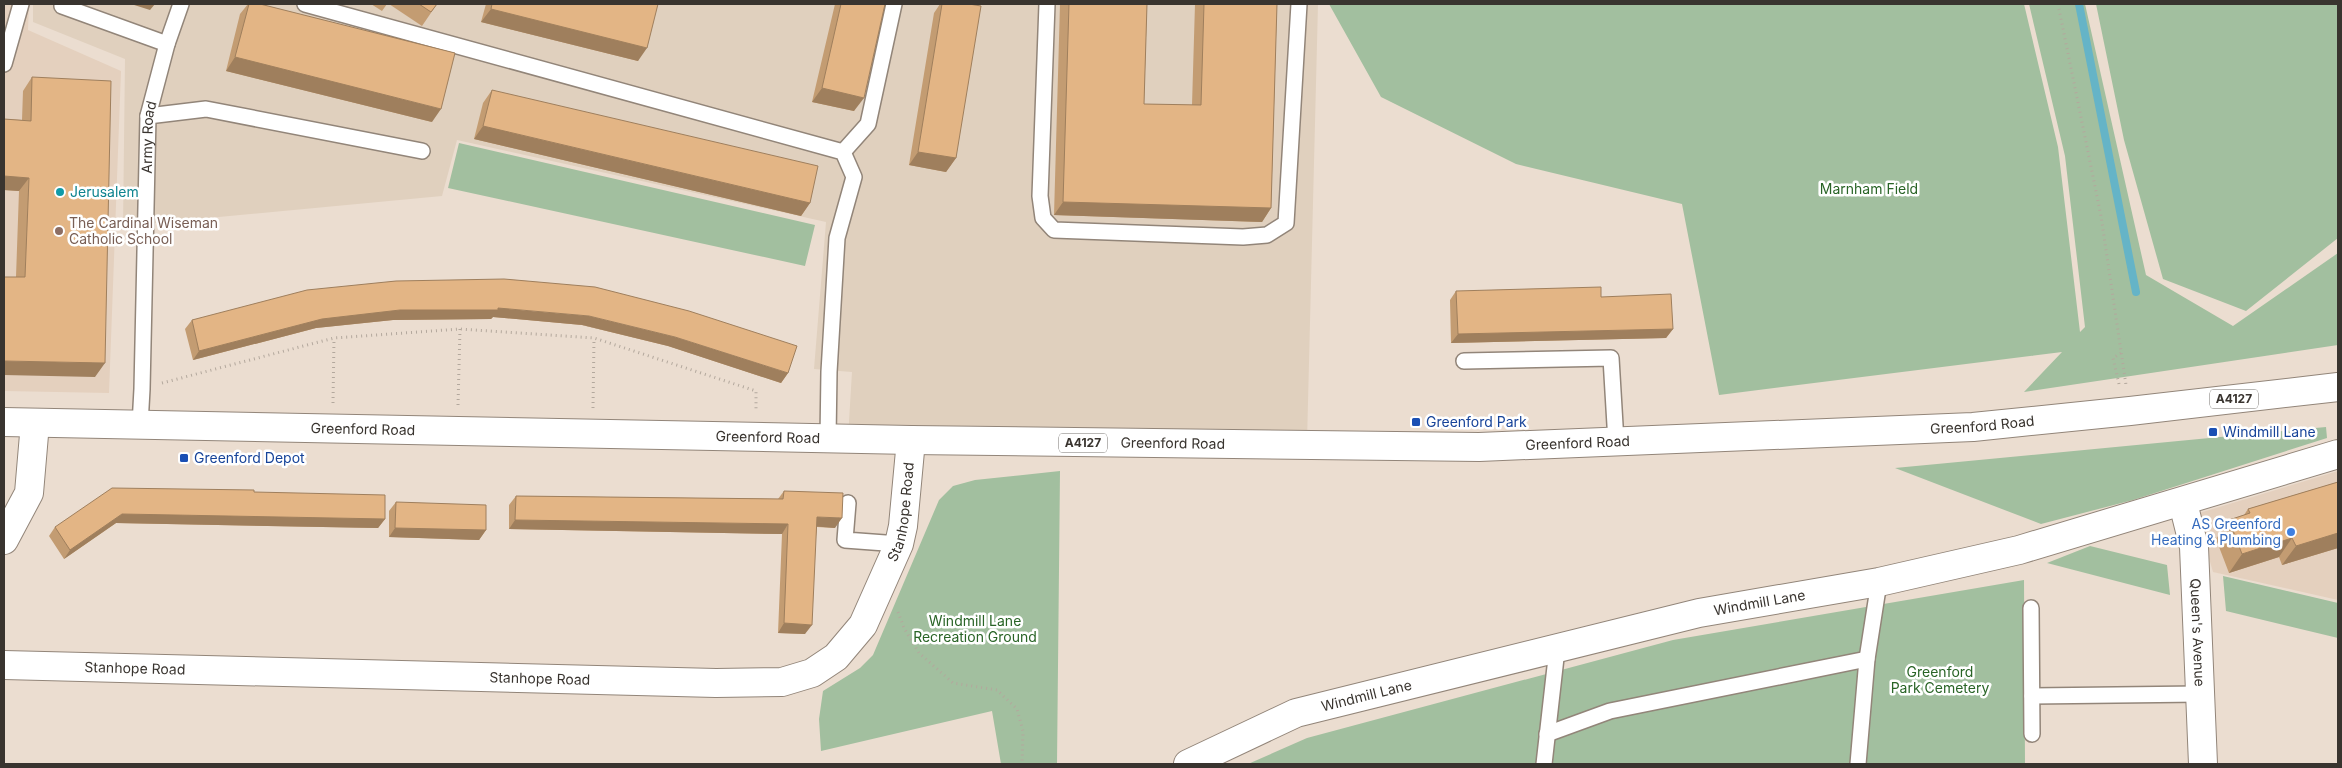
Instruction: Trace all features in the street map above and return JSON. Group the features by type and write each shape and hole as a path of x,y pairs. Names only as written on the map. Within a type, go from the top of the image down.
{"street":[{"name":"Greenford Road","path":"4,422 911,440 1479,447 1972,427 2130,412 2338,387"},
{"path":"4,540 29,493 35,423"},
{"name":"Stanhope Road","path":"4,665 716,683 782,682 812,673 836,656 863,625 899,544 903,526 911,440"},
{"name":"Windmill Lane","path":"1188,764 1296,713 1699,613 1880,582 2019,550 2338,454"},
{"name":"Queen's Avenue","path":"2183,502 2194,548 2203,764"}],"lane":[{"path":"4,64 21,4"},
{"path":"180,8 195,4"},
{"path":"306,4 842,152 854,177 837,238 828,438"},
{"path":"842,152 868,124 894,4"},
{"path":"1047,4 1040,196 1043,218 1054,230 1243,237 1267,235 1286,223 1299,4"},
{"path":"62,6 167,44"},
{"name":"Army Road","path":"140,426 148,116 167,44 180,8"},
{"path":"148,116 206,109 422,151"},
{"path":"1464,361 1611,358 1616,442"},
{"path":"848,503 845,540 899,544"},
{"path":"1858,764 1867,659 1880,582"},
{"path":"2031,608 2032,734"},
{"path":"1544,764 1557,649"},
{"path":"1547,734 1610,711 1867,659"},
{"path":"2032,696 2200,694"}],"path":[{"path":"2058,4 2101,216 2121,353 2126,388 2117,383 2113,358 2121,353"},
{"path":"142,389 334,338 460,328 594,338 756,391 756,437"},
{"path":"458,431 460,328"},
{"path":"333,429 334,338"},
{"path":"592,434 594,338"},
{"path":"879,590 895,604 904,628 919,653 952,683 997,690 1016,710 1023,731 1022,764"}],"shaded area":[{"name":"The Cardinal Wiseman Catholic School","path":"4,4 29,4 28,30 121,71 109,393 4,391"},
{"path":"33,4 1318,4 1307,442 848,438 852,372 814,369 826,222 457,140 442,196 123,226 125,59 33,22"},
{"path":"2338,471 2338,600 2213,572 2196,514"}],"green space":[{"name":"Marnham Field","path":"1329,4 2024,4 2058,147 2080,332 2085,327 2065,156 2029,4 2085,4 2146,275 2233,326 2338,253 2338,345 2024,392 2062,352 1719,395 1682,204 1516,164 1381,97"},
{"path":"2096,4 2338,4 2338,238 2246,311 2163,279 2124,140"},
{"path":"459,143 815,225 805,266 448,188"},
{"path":"2326,427 2327,438 2133,500 2041,524 1895,468"},
{"name":"Windmill Lane Recreation Ground","path":"1060,471 1057,764 1001,764 992,711 821,751 819,719 823,691 860,668 873,655 939,500 953,486 975,480"},
{"path":"2090,546 2167,565 2170,595 2047,563"},
{"path":"2223,576 2338,603 2338,638 2226,611"},
{"name":"Greenford Park Cemetery","path":"2024,580 2025,764 1248,764 1307,738 1673,640"}],"building":[{"path":"249,4 260,4 455,53 441,109 235,57"},
{"path":"419,4 437,4 431,12"},
{"path":"492,4 658,4 647,48 491,9"},
{"path":"841,4 885,4 864,98 822,88"},
{"path":"942,4 981,6 956,158 918,152"},
{"path":"1069,4 1147,4 1144,104 1201,105 1204,4 1277,4 1271,208 1063,202"},
{"name":"The Cardinal Wiseman Catholic School","path":"32,77 111,81 105,363 4,361 4,277 25,277 29,178 4,176 4,119 31,121"},
{"path":"492,90 818,166 810,203 483,126"},
{"path":"504,279 595,287 689,311 797,346 788,373 675,337 589,316 498,308 498,310 400,310 322,319 199,351 192,320 307,290 396,281"},
{"path":"1601,287 1601,297 1671,294 1673,329 1458,334 1456,291"},
{"path":"2338,482 2338,533 2296,546 2292,538 2242,554 2229,520 2250,513 2248,509"},
{"path":"112,488 254,490 254,492 385,495 385,519 122,514 70,550 55,527"},
{"path":"784,491 843,493 842,518 817,517 812,625 784,623 788,524 515,520 516,496 783,499"},
{"path":"396,502 486,505 486,530 395,528"}],"waterway":[{"path":"2079,4 2136,292"}],"place":[{"name":"Jerusalem","path":"60,192"},
{"name":"The Cardinal Wiseman Catholic School","path":"59,231"},
{"name":"Greenford Park","path":"1416,422"},
{"name":"Windmill Lane","path":"2213,432"},
{"name":"Greenford Depot","path":"184,458"},
{"name":"AS Greenford Heating & Plumbing","path":"2291,532"}]}
